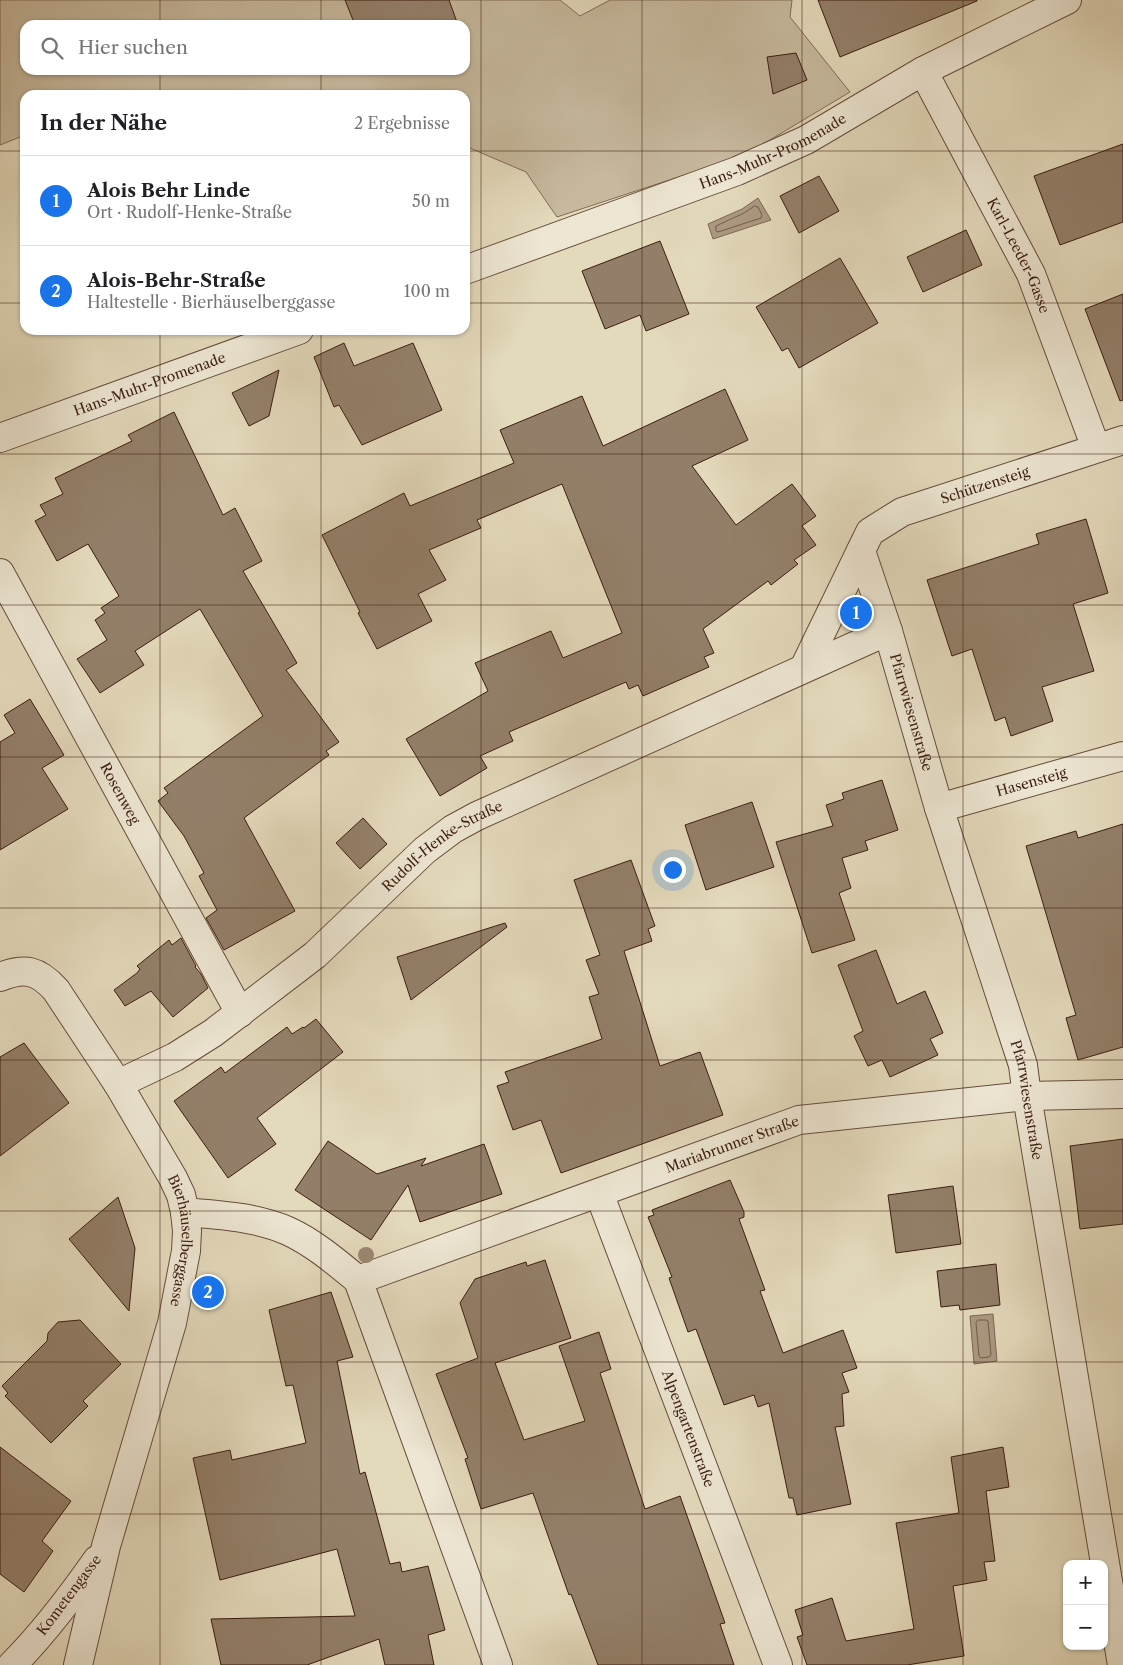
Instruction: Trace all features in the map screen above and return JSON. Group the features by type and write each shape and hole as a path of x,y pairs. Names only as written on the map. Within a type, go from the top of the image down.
{"street":[{"name":"Hans-Muhr-Promenade","path":"470,268 737,171 806,140 923,71 1067,0"},
{"name":"Karl-Leeder-Gasse","path":"923,71 1031,274 1096,448"},
{"name":"Hans-Muhr-Promenade","path":"0,438 285,335"},
{"name":"Schützensteig","path":"861,551 870,532 902,512 1123,440"},
{"name":"Pfarrwiesenstraße","path":"861,551 888,631 940,808 1024,1065 1027,1096 1122,1665"},
{"path":"804,668 861,551"},
{"name":"Rosenweg","path":"0,573 240,1013"},
{"name":"Rudolf-Henke-Straße","path":"118,1084 161,1064 196,1044 240,1013 315,955 425,850 453,829 476,816 888,631"},
{"name":"Hasensteig","path":"940,808 1123,756"},
{"name":"Bierhäuselberggasse","path":"0,977 14,972 25,971 38,974 56,990 118,1084 173,1178 181,1195 185,1212 187,1231 186,1251 172,1323 106,1546 78,1665"},
{"name":"Mariabrunner Straße","path":"358,1280 799,1120 1027,1096 1123,1094"},
{"name":"Alpengartenstraße","path":"599,1193 778,1665"},
{"path":"185,1212 262,1222 287,1231 312,1244 358,1280 498,1665"},
{"name":"Kometengasse","path":"12,1665 69,1599 106,1546"}],"shaded area":[{"path":"0,0 560,0 580,16 610,0 792,0 790,17 850,92 745,155 557,217 526,172 470,148 470,90 20,90 20,137 0,145"}],"water":[{"path":"758,198 771,220 713,239 708,224 742,209"},
{"path":"993,1314 997,1361 974,1364 970,1316"}],"building":[{"path":"345,0 449,0 456,20 353,20"},
{"path":"818,0 977,0 977,1 840,57"},
{"path":"796,53 807,80 773,94 767,57"},
{"path":"1123,144 1123,222 1060,245 1034,176"},
{"path":"819,176 839,211 799,233 780,196"},
{"path":"966,230 982,265 923,292 907,257"},
{"path":"660,241 689,314 646,331 640,315 605,329 582,271"},
{"path":"840,258 878,323 799,368 788,348 782,351 756,307"},
{"path":"1123,294 1123,400 1120,401 1085,309"},
{"path":"344,343 354,366 413,343 442,410 362,445 339,405 334,407 314,357"},
{"path":"279,370 269,416 249,426 232,393"},
{"path":"725,389 748,440 692,466 736,525 792,484 816,516 802,526 816,545 794,560 798,564 771,585 768,581 703,629 714,653 704,657 709,667 643,696 638,685 629,689 626,682 509,732 513,741 480,756 487,768 440,796 406,739 488,691 475,663 551,631 563,658 622,633 562,484 477,520 481,528 429,550 446,580 418,594 432,621 377,649 322,535 404,493 410,506 514,463 500,430 582,396 603,446"},
{"path":"174,412 223,515 235,508 262,561 243,571 297,663 286,670 339,742 326,751 329,755 244,818 295,911 224,950 206,918 217,910 199,876 204,873 184,836 158,801 168,793 164,788 263,716 200,609 135,651 144,665 100,693 77,659 107,640 95,620 105,613 101,608 119,596 88,544 57,561 35,521 46,515 40,505 63,494 55,478 132,441 128,435"},
{"path":"1086,519 1108,593 1073,604 1094,671 1042,687 1053,721 1011,736 1005,717 995,721 972,649 952,656 927,580 1039,544 1036,534"},
{"path":"30,699 64,755 42,768 68,809 0,850 0,742 15,733 4,715"},
{"path":"882,780 898,830 865,841 868,850 842,858 851,888 839,893 855,940 812,953 776,842 833,826 826,805 844,799 842,793"},
{"path":"752,802 774,867 706,890 685,825"},
{"path":"363,818 387,844 360,869 336,843"},
{"path":"1123,824 1123,1047 1078,1060 1066,1018 1076,1015 1026,846 1076,831 1078,838"},
{"path":"631,860 655,926 648,929 652,941 624,951 660,1066 700,1052 723,1115 561,1173 541,1120 513,1130 497,1086 509,1082 505,1072 602,1039 589,997 599,994 586,960 600,955 574,880"},
{"path":"505,923 507,927 411,1000 397,957"},
{"path":"181,938 208,988 173,1017 151,991 125,1006 114,990 137,973 140,969 137,966 169,940 172,945"},
{"path":"876,950 897,1004 925,991 943,1033 930,1039 938,1055 890,1077 882,1060 868,1066 854,1036 863,1031 838,965"},
{"path":"316,1019 343,1052 257,1118 276,1144 228,1178 174,1101 221,1067 225,1073 287,1027 292,1034"},
{"path":"24,1043 69,1103 0,1156 0,1057"},
{"path":"1123,1139 1123,1224 1080,1229 1070,1146"},
{"path":"328,1141 377,1174 426,1158 421,1166 484,1144 502,1194 420,1222 408,1185 371,1240 295,1190"},
{"path":"730,1180 744,1212 744,1217 739,1219 765,1290 760,1291 783,1353 843,1330 857,1368 842,1373 849,1392 842,1394 844,1426 835,1427 851,1504 797,1515 793,1498 789,1498 769,1403 758,1407 754,1395 724,1405 696,1329 688,1332 669,1278 672,1277 648,1217 654,1215 652,1210"},
{"path":"953,1186 961,1244 896,1253 888,1195"},
{"path":"118,1197 135,1248 129,1311 69,1239"},
{"path":"545,1260 571,1338 495,1363 524,1440 585,1421 559,1346 599,1332 611,1369 600,1373 645,1509 680,1496 725,1623 720,1624 734,1665 598,1665 571,1594 569,1595 533,1493 481,1509 465,1459 468,1458 436,1374 478,1358 460,1303 475,1279 526,1262 527,1266"},
{"path":"996,1264 1000,1305 960,1310 959,1305 941,1307 937,1271"},
{"path":"331,1292 353,1357 337,1361 360,1474 365,1472 390,1564 400,1562 402,1572 428,1566 445,1630 428,1635 434,1665 385,1665 379,1639 307,1665 221,1665 211,1619 355,1616 337,1549 220,1580 193,1458 230,1450 232,1460 306,1443 293,1385 286,1386 269,1310"},
{"path":"80,1320 121,1364 83,1401 88,1406 51,1443 5,1396 8,1393 2,1386 47,1341 48,1333 58,1322"},
{"path":"0,1447 71,1501 42,1541 53,1551 24,1592 0,1574"},
{"path":"1003,1447 1009,1487 986,1491 995,1561 984,1562 987,1580 953,1586 964,1656 907,1665 807,1665 797,1637 803,1635 795,1610 832,1598 846,1641 914,1629 896,1523 959,1513 951,1457"}],"place":[{"name":"Alois Behr Linde","path":"856,613"},
{"name":"Alois-Behr-Straße","path":"208,1292"}]}
